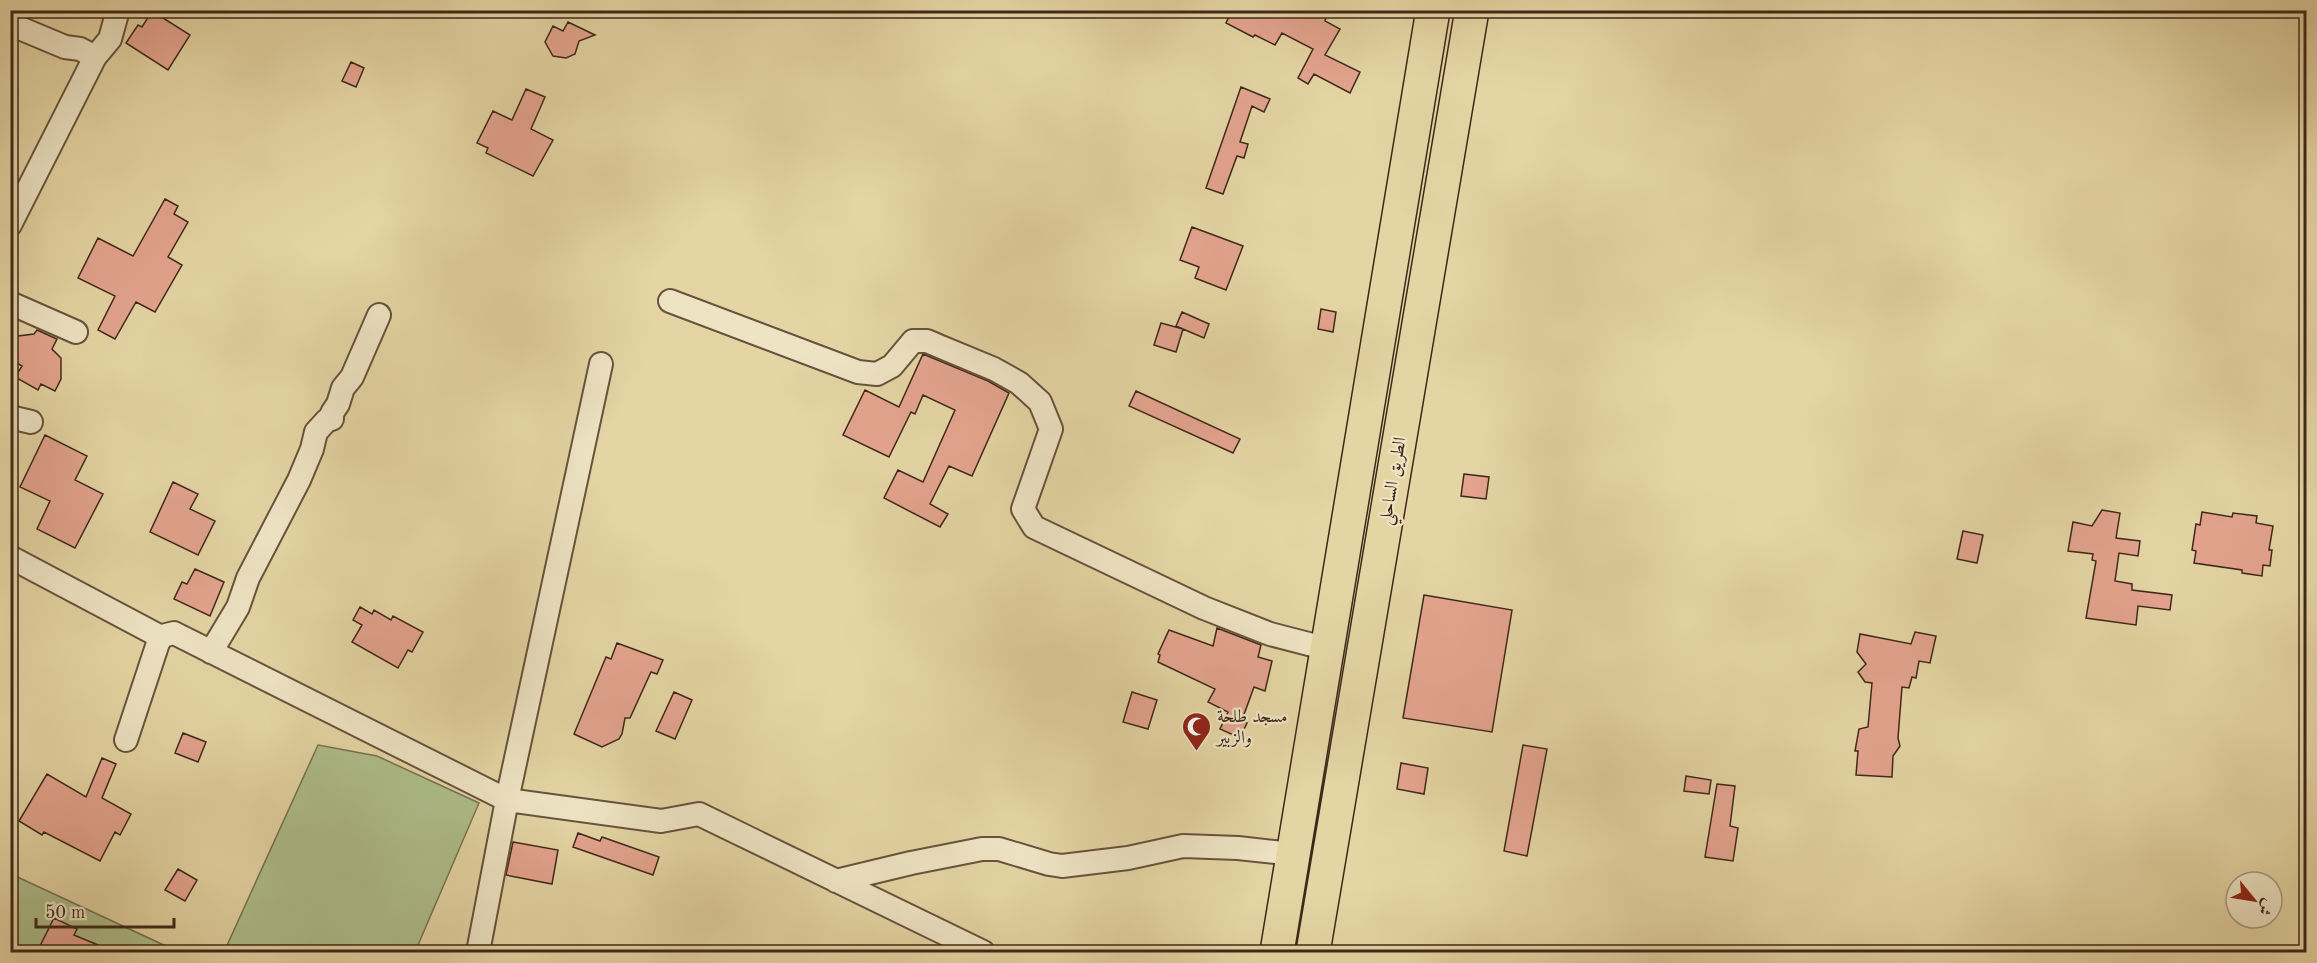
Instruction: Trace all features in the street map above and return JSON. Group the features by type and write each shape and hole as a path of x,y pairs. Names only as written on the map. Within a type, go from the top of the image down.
{"highway":[{"name":"الطريق الساحلي","path":"1277,952 1433,10"},
{"name":"الطريق الساحلي","path":"1313,952 1472,10"}],"street":[{"path":"10,225 95,57 110,39 118,10"},
{"path":"10,24 65,47 80,49 95,57"},
{"path":"670,301 858,372 878,374 892,366 913,341 927,341 994,369 1019,383 1040,402 1052,429 1023,509 1034,527 1204,608 1270,634 1328,649"},
{"path":"10,303 76,332"},
{"path":"211,652 238,607 248,578 299,480 312,449 316,432 327,420 332,419 332,413 338,404 343,388 352,377 380,315"},
{"path":"478,952 507,800 601,363"},
{"path":"10,557 161,637"},
{"path":"126,740 161,637 174,633 507,800 661,820 679,819 695,813 983,952"},
{"path":"836,881 982,849 999,849 1062,866 1128,858 1183,846 1238,848 1293,854"}],"green space":[{"path":"318,745 377,756 479,803 415,952 224,952"},
{"path":"11,874 168,947 166,952 11,952"}],"building":[{"path":"1232,10 1311,10 1326,18 1325,21 1340,29 1325,55 1360,72 1350,93 1314,74 1308,84 1298,78 1313,49 1282,33 1275,45 1255,35 1253,37 1226,23"},
{"path":"152,11 190,35 168,70 126,43 138,25 142,27"},
{"path":"568,22 595,35 579,41 575,54 566,58 553,56 545,42 553,26 563,31"},
{"path":"351,62 364,68 356,87 342,81"},
{"path":"1241,87 1270,99 1264,112 1252,106 1240,142 1248,144 1244,158 1237,156 1223,194 1206,188"},
{"path":"526,89 545,97 531,129 553,140 533,176 486,153 488,148 477,143 493,111 512,120"},
{"path":"165,199 178,206 174,214 188,222 168,257 182,265 155,312 136,302 115,339 98,330 115,296 78,278 98,238 133,256"},
{"path":"1192,227 1243,246 1226,290 1195,278 1199,267 1180,260"},
{"path":"1321,309 1336,312 1333,332 1318,329"},
{"path":"1182,312 1209,324 1204,338 1176,326"},
{"path":"1161,323 1183,329 1176,352 1154,345"},
{"path":"37,330 57,339 52,349 61,358 61,379 55,391 41,384 38,390 15,377 22,366 10,359 10,337 34,334"},
{"path":"923,354 988,381 1009,393 972,476 949,466 930,504 948,514 940,527 884,498 898,470 923,482 955,410 923,395 915,414 911,412 889,457 843,435 865,390 899,407"},
{"path":"1136,391 1240,439 1233,453 1129,406"},
{"path":"45,435 87,456 75,480 103,494 75,548 37,529 50,501 20,487"},
{"path":"1464,474 1489,477 1486,499 1461,496"},
{"path":"173,482 198,494 190,509 215,521 198,555 150,532"},
{"path":"2102,510 2120,513 2116,538 2140,541 2138,556 2119,553 2115,581 2132,584 2132,590 2172,595 2170,610 2138,606 2136,625 2086,618 2096,561 2092,560 2093,554 2068,551 2073,522 2092,526"},
{"path":"2202,512 2232,517 2233,513 2257,516 2256,523 2273,526 2269,550 2272,550 2270,566 2263,565 2262,576 2242,573 2242,570 2194,563 2196,551 2192,550 2196,524 2200,525"},
{"path":"1963,531 1983,535 1977,563 1957,559"},
{"path":"195,569 224,582 210,616 174,599 182,582 187,584"},
{"path":"1424,595 1512,610 1492,732 1403,718"},
{"path":"360,607 372,614 374,610 391,620 393,616 423,632 412,652 408,650 398,668 352,642 362,625 353,620"},
{"path":"1217,628 1261,645 1258,657 1272,661 1265,691 1254,687 1242,720 1247,723 1240,738 1220,729 1228,712 1208,702 1215,689 1158,662 1160,655 1158,654 1169,630 1213,646"},
{"path":"1915,632 1936,636 1930,663 1919,661 1916,678 1912,677 1909,688 1902,687 1898,738 1900,746 1893,756 1892,777 1856,775 1858,751 1855,751 1859,729 1868,727 1872,683 1865,682 1858,672 1866,664 1857,652 1860,634 1911,644"},
{"path":"617,643 663,660 657,674 651,672 630,718 625,718 619,739 602,747 574,734 606,657 611,659"},
{"path":"674,692 692,700 675,739 656,731"},
{"path":"1132,692 1157,700 1148,729 1123,722"},
{"path":"183,733 206,742 198,762 175,753"},
{"path":"1523,745 1547,749 1527,856 1504,851"},
{"path":"102,758 116,764 102,798 131,814 120,835 115,832 100,861 44,832 42,835 19,821 47,774 86,797"},
{"path":"1401,763 1428,768 1424,794 1397,789"},
{"path":"1686,776 1711,780 1709,794 1684,791"},
{"path":"1717,784 1735,786 1730,826 1738,828 1733,861 1705,857"},
{"path":"578,833 600,841 602,837 659,857 653,875 573,847"},
{"path":"513,842 558,850 552,884 506,875"},
{"path":"178,869 197,880 185,901 165,890"},
{"path":"54,918 77,929 74,935 115,952 37,952"}],"place":[{"name":"مسجد طلحة والزبير","path":"1196,752"}]}
